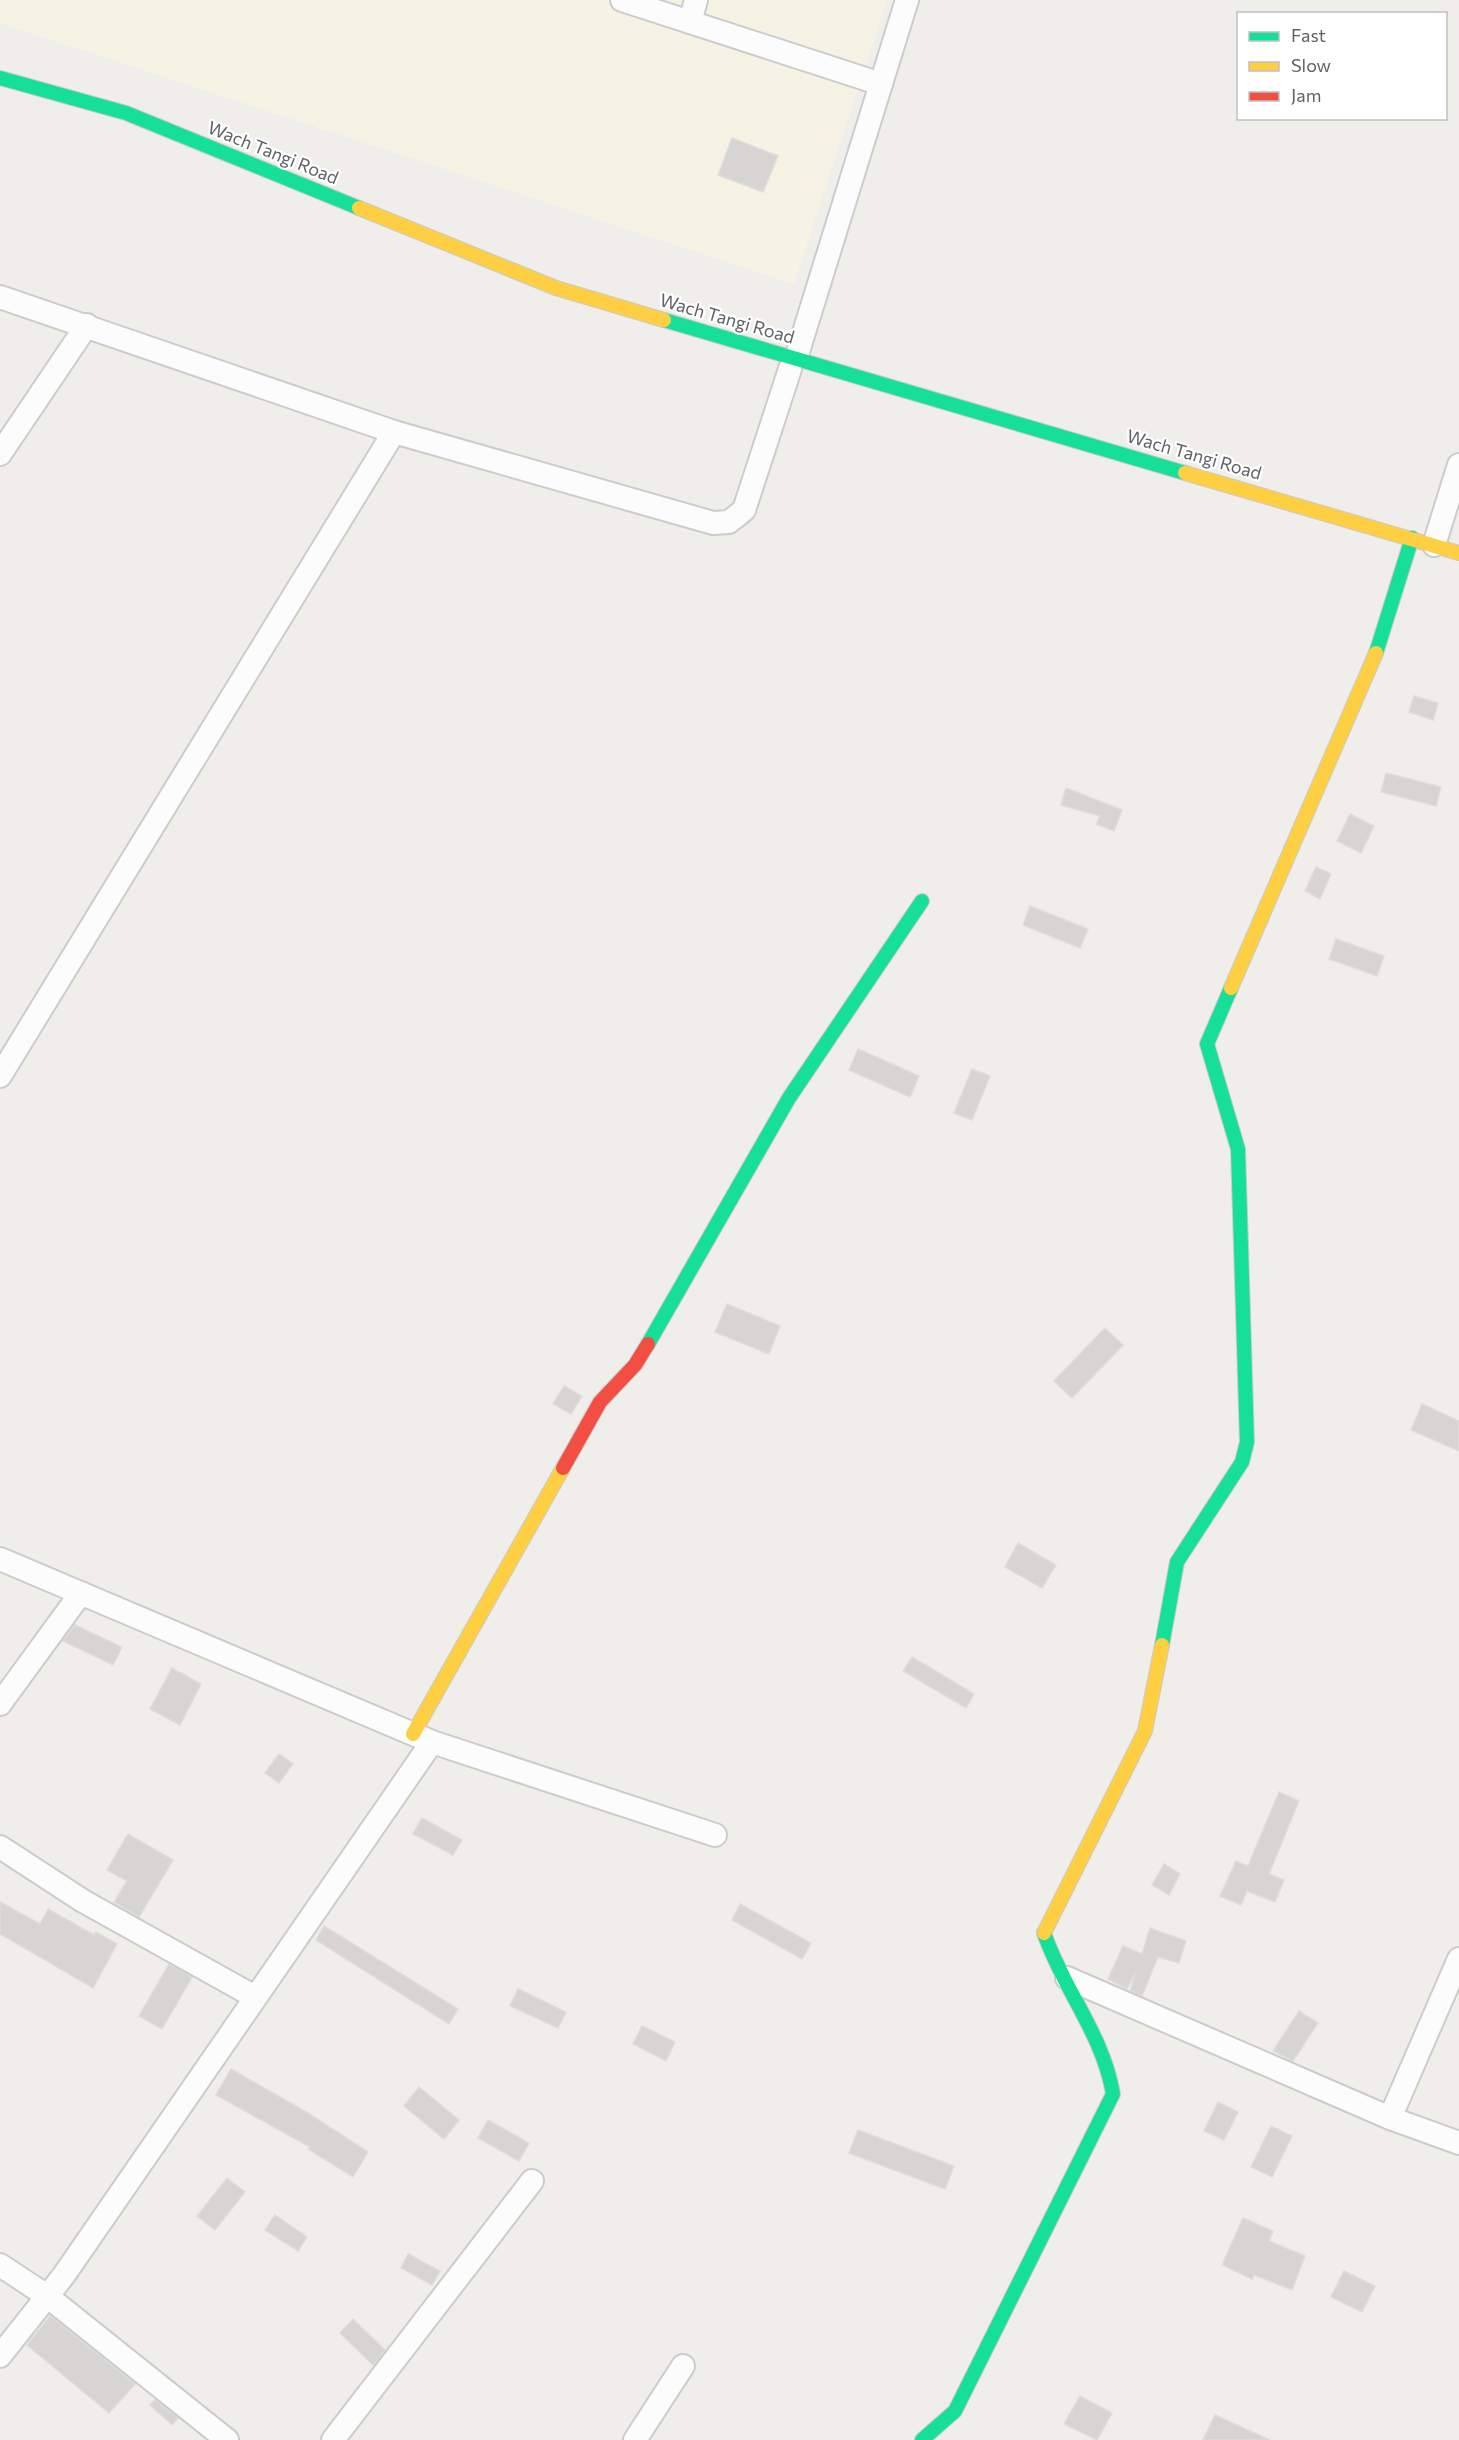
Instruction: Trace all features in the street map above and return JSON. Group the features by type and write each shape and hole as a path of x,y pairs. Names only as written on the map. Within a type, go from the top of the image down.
{"street":[{"path":"622,0 881,84"},
{"path":"690,22 696,0"},
{"path":"0,297 394,432 712,523 729,522 744,510 793,364 907,0"},
{"name":"Wach Tangi Road","path":"0,78 126,113 556,288 793,364 1459,552"},
{"path":"0,454 87,325"},
{"path":"0,1076 394,432"},
{"path":"1434,545 1459,465"},
{"path":"922,2440 955,2411 1113,2094 1104,2057 1067,1978 1048,1947 1044,1932 1145,1731 1151,1711 1177,1562 1245,1453 1238,1149 1207,1044 1380,643 1412,538"},
{"path":"0,2356 47,2296 255,1997 422,1738 600,1402 635,1365 692,1270 789,1098 922,901"},
{"path":"0,1559 422,1738 715,1835"},
{"path":"0,1704 81,1593"},
{"path":"0,1847 83,1901 255,1997"},
{"path":"1390,2118 1459,1959"},
{"path":"1067,1978 1390,2118 1459,2143"},
{"path":"333,2440 532,2181"},
{"path":"0,2265 47,2296 227,2440"},
{"path":"635,2440 683,2366"}],"shaded area":[{"path":"0,0 887,0 794,284 0,23"}],"building":[{"path":"732,138 778,156 763,192 718,175"},
{"path":"1414,696 1438,703 1433,720 1409,712"},
{"path":"1386,773 1441,787 1436,806 1381,792"},
{"path":"1066,788 1122,810 1114,831 1096,824 1100,816 1061,805"},
{"path":"1350,814 1374,826 1361,853 1337,841"},
{"path":"1316,867 1331,874 1320,899 1305,891"},
{"path":"1030,906 1088,929 1080,948 1023,925"},
{"path":"1336,939 1384,956 1377,976 1329,959"},
{"path":"858,1049 919,1076 910,1097 849,1070"},
{"path":"972,1069 990,1076 972,1120 954,1113"},
{"path":"727,1304 780,1326 769,1354 715,1332"},
{"path":"1105,1328 1123,1345 1072,1398 1054,1381"},
{"path":"564,1386 582,1396 571,1414 553,1404"},
{"path":"1422,1404 1459,1421 1459,1451 1411,1430"},
{"path":"1018,1543 1056,1565 1042,1588 1005,1567"},
{"path":"75,1625 122,1647 113,1665 63,1641"},
{"path":"912,1657 974,1694 966,1708 903,1671"},
{"path":"172,1668 201,1684 180,1725 150,1709"},
{"path":"279,1754 293,1764 279,1783 265,1773"},
{"path":"1279,1792 1299,1801 1269,1874 1284,1880 1275,1902 1247,1891 1241,1905 1220,1896 1236,1861 1248,1866"},
{"path":"422,1818 462,1840 453,1855 413,1834"},
{"path":"128,1834 173,1860 139,1917 114,1902 127,1881 107,1870"},
{"path":"1164,1864 1180,1874 1169,1895 1152,1885"},
{"path":"0,1902 40,1924 48,1909 94,1935 96,1932 117,1944 93,1988 0,1934"},
{"path":"740,1904 811,1943 802,1959 732,1920"},
{"path":"324,1926 458,2009 449,2024 316,1940"},
{"path":"1150,1928 1186,1941 1179,1963 1158,1957 1142,1996 1130,1991 1136,1972 1127,1989 1108,1979 1123,1946 1142,1954"},
{"path":"169,1964 192,1977 162,2029 139,2016"},
{"path":"518,1989 566,2012 558,2028 510,2006"},
{"path":"1299,2011 1318,2023 1293,2061 1273,2051"},
{"path":"642,2026 675,2042 666,2061 633,2044"},
{"path":"231,2069 308,2113 368,2152 353,2177 308,2149 310,2147 216,2095"},
{"path":"419,2087 459,2120 444,2139 404,2106"},
{"path":"1218,2102 1238,2112 1224,2140 1204,2131"},
{"path":"488,2120 529,2143 519,2161 478,2138"},
{"path":"1271,2126 1292,2136 1272,2177 1251,2167"},
{"path":"858,2130 954,2166 945,2189 849,2153"},
{"path":"227,2178 245,2192 215,2230 197,2216"},
{"path":"275,2215 307,2237 298,2251 265,2230"},
{"path":"1243,2218 1273,2231 1269,2241 1305,2256 1292,2290 1254,2275 1252,2279 1222,2265"},
{"path":"408,2254 440,2271 432,2285 401,2268"},
{"path":"1344,2271 1375,2286 1362,2312 1331,2297"},
{"path":"50,2316 135,2384 109,2413 27,2345"},
{"path":"353,2319 385,2350 373,2365 340,2333"},
{"path":"1080,2396 1112,2413 1097,2440 1064,2424"},
{"path":"155,2400 178,2418 172,2425 150,2405"},
{"path":"1215,2415 1270,2440 1203,2440"}],"traffic: fast":[{"path":"0,78 126,113 359,208"},
{"path":"664,320 1185,473"},
{"path":"1376,653 1412,538"},
{"path":"648,1344 789,1098 922,901"},
{"path":"1162,1645 1177,1562 1242,1462 1247,1442 1238,1149 1207,1044 1231,988"},
{"path":"922,2440 955,2411 1113,2094 1101,2051 1061,1973 1044,1933"}],"traffic: slow":[{"path":"359,208 556,288 664,320"},
{"path":"1185,473 1459,553"},
{"path":"1231,988 1376,653"},
{"path":"413,1734 563,1468"},
{"path":"1044,1933 1145,1731 1162,1645"}],"traffic: jam":[{"path":"563,1468 600,1402 635,1365 648,1344"}]}
